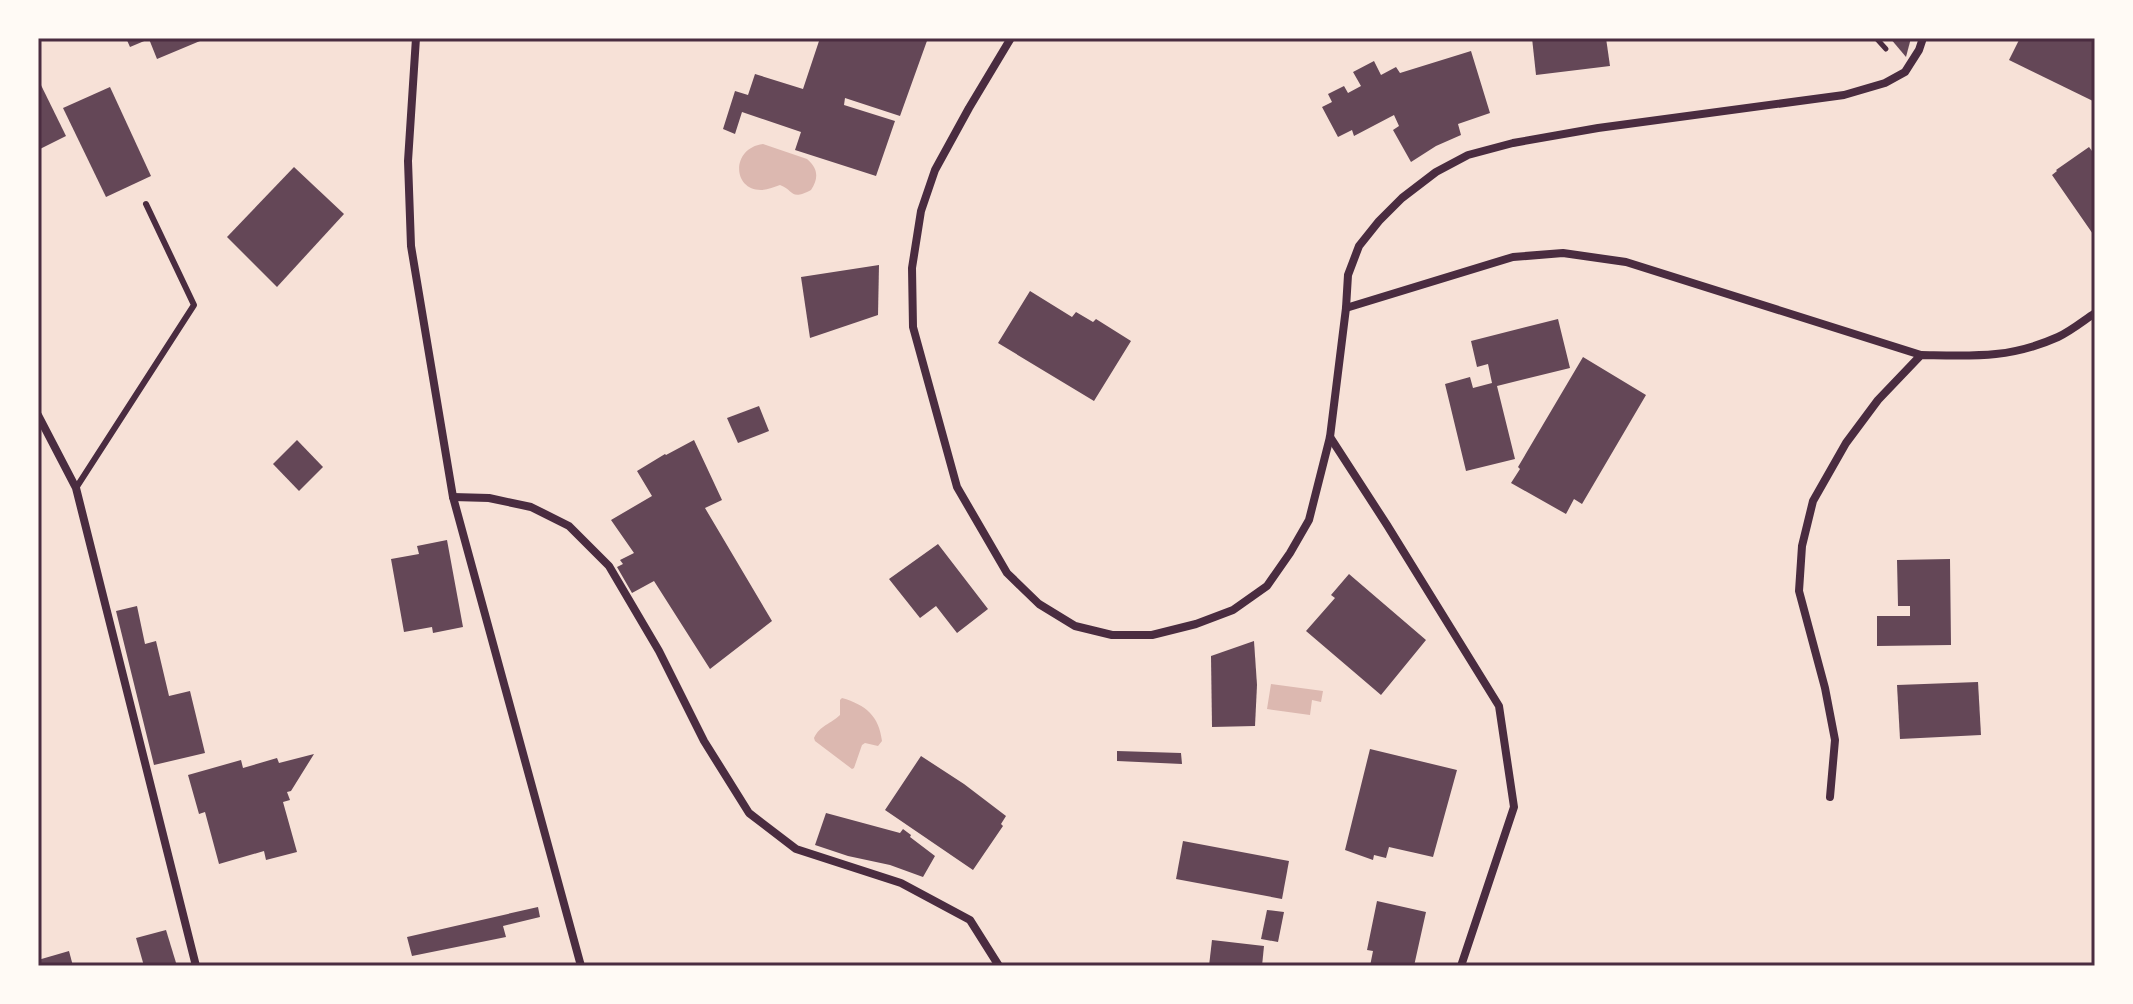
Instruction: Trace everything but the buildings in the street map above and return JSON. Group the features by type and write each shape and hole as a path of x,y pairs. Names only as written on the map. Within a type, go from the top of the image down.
{"street":[{"path":"416,38 408,161 411,246 453,497 581,966"},
{"path":"1011,38 935,170 921,211 912,268 913,327 957,487 1007,573 1039,604 1075,626 1112,635 1152,635 1196,624 1233,610 1267,586 1309,520 1330,437 1348,275 1359,246 1402,198 1436,172 1468,155 1513,143 1598,128 1844,95 1885,83 1905,72 1923,38"},
{"path":"1346,308 1513,257 1563,253 1626,262 1921,355 1986,357 2028,349 2061,336 2095,313"},
{"path":"1830,797 1835,740 1825,688 1799,591 1802,546 1813,501 1846,443 1878,400 1921,355"},
{"path":"38,415 76,488 196,966"},
{"path":"1330,437 1499,706 1514,807 1461,966"},
{"path":"453,497 489,498 531,507 569,526 609,566 659,651 704,741 749,813 796,849 901,883 970,920 999,966"}],"lane":[{"path":"76,488 194,305 146,204"}],"shaded area":[{"path":"763,144 811,162 816,173 811,190 796,195 780,185 761,190 745,183 740,176 741,160 753,147"},
{"path":"1271,684 1323,691 1321,702 1312,700 1310,715 1267,709"},
{"path":"842,698 870,713 878,725 882,741 878,746 862,745 852,769 814,738 822,727 840,715"}]}
